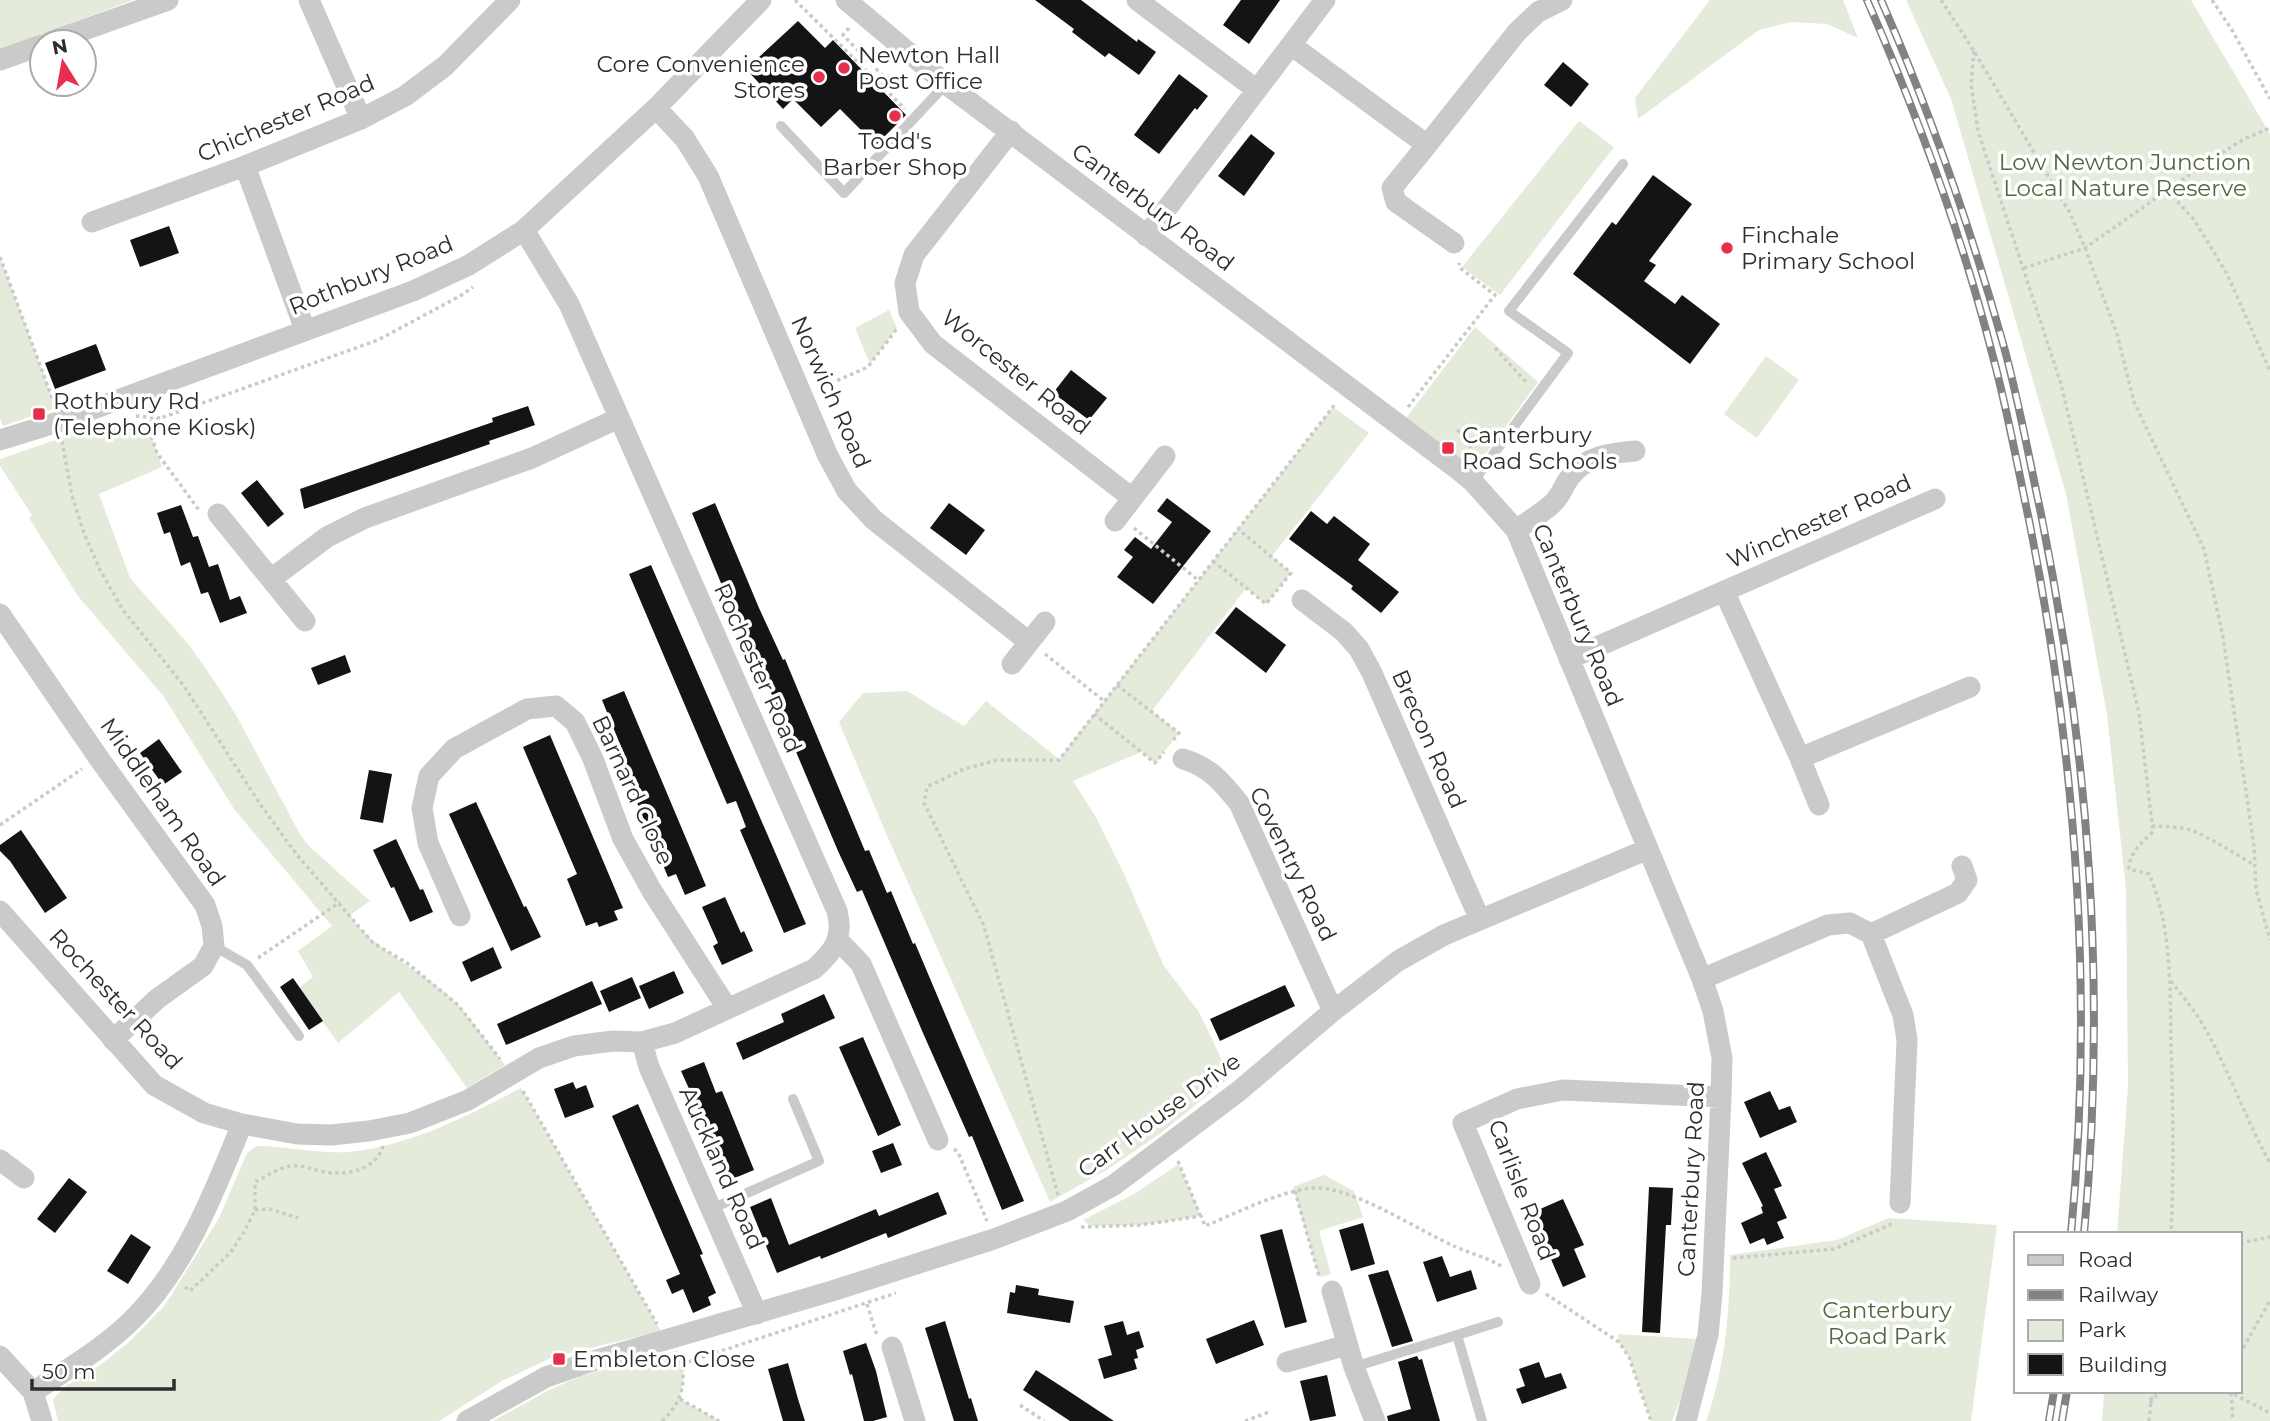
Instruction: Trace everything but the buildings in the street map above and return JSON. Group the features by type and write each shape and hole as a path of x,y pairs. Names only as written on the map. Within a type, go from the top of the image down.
{"street":[{"path":"89,28 168,0"},
{"path":"309,0 362,119"},
{"name":"Chichester Road","path":"92,222 245,166 362,119 405,96 445,66 510,0"},
{"name":"Rothbury Road","path":"0,440 58,422 413,290 469,265 524,230 656,108 761,0"},
{"path":"1136,0 1257,90"},
{"path":"1146,236 1325,0"},
{"path":"1454,243 1396,202 1392,188 1517,32 1538,12 1562,0"},
{"name":"Canterbury Road","path":"853,7 946,84 1397,421 1468,478 1516,530 1702,979 1713,1011 1722,1058 1708,1335 1686,1421"},
{"path":"1292,45 1427,145"},
{"path":"0,60 28,50"},
{"name":"Norwich Road","path":"656,108 685,139 708,176 828,456 847,491 874,520 1029,642"},
{"name":"Worcester Road","path":"1011,131 914,255 905,284 909,312 933,344 1132,498"},
{"path":"245,166 305,330"},
{"name":"Rochester Road","path":"524,230 569,304 836,911 841,926 838,940"},
{"path":"271,579 327,537 365,518 532,458 619,418"},
{"path":"1516,530 1551,505 1562,494 1570,476 1583,464 1606,454 1635,451"},
{"path":"1117,518 1165,456"},
{"name":"Winchester Road","path":"1569,659 1935,499"},
{"path":"218,514 304,621"},
{"name":"Winchester Road","path":"1724,592 1819,805"},
{"name":"Brecon Road","path":"1302,600 1343,632 1359,649 1480,920"},
{"name":"Middleham Road","path":"0,614 98,757 205,905 212,926 214,946"},
{"path":"1012,664 1045,622"},
{"path":"1800,758 1970,687"},
{"name":"Barnard Close","path":"460,916 428,843 422,808 429,776 454,750 527,709 556,706 575,722 593,759 623,839 652,891 727,1008"},
{"name":"Coventry Road","path":"1183,759 1200,764 1221,781 1239,803 1333,1011"},
{"name":"Carr House Drive","path":"467,1421 546,1377 583,1364 666,1342 994,1239 1072,1219 1239,1091 1333,1011 1398,961 1444,935 1648,849"},
{"path":"1871,934 1958,893 1967,880 1962,866"},
{"name":"Rochester Road","path":"1,913 155,1085 204,1113 242,1124 320,1135 410,1123 468,1100 539,1058 574,1046 613,1041 642,1042"},
{"path":"1702,979 1828,925 1850,923 1871,934 1903,1015 1906,1040 1900,1203"},
{"path":"642,1042 675,1033 814,969 830,955 838,940 861,964 938,1140"},
{"path":"113,1040 157,999 203,966 214,946"},
{"name":"Auckland Road","path":"642,1042 649,1068 757,1314"},
{"name":"Carlisle Road","path":"1530,1284 1463,1123 1517,1099 1563,1090 1721,1097"},
{"path":"33,1392 101,1347 137,1315 169,1277 214,1192 242,1124"},
{"path":"0,1160 24,1178"},
{"path":"1332,1291 1354,1367 1375,1421"},
{"path":"1287,1362 1347,1345"},
{"path":"892,1347 915,1421"},
{"path":"0,1356 33,1392 42,1421"}],"lane":[{"path":"781,126 844,192 946,84"},
{"path":"1468,478 1567,353 1509,311 1623,164"},
{"path":"214,946 247,965 299,1036"},
{"path":"711,1209 819,1161 793,1099"},
{"path":"1354,1367 1498,1322"},
{"path":"1457,1335 1482,1421"}],"path":[{"path":"794,0 914,118"},
{"path":"1941,0 1975,51 2070,213 2117,334 2134,402 2204,550 2225,650 2254,846 2256,890 2270,940"},
{"path":"2212,0 2270,99"},
{"path":"853,7 843,35 887,80 882,86"},
{"path":"1975,51 1970,84 1978,131 2061,384 2139,713 2153,832 2135,850 2129,861 2129,869 2149,874 2155,887 2167,943 2174,1158 2171,1232"},
{"path":"2024,268 2085,248 2209,161 2244,139 2270,128"},
{"path":"2168,191 2195,221 2227,274 2270,371"},
{"path":"1397,421 1495,295 1460,268 1454,243"},
{"path":"0,257 56,408 72,496 84,533 100,570 123,610 184,686 260,804 297,855 373,943 407,963 458,1005 511,1074 666,1342"},
{"path":"94,430 147,423 378,340 460,296 481,281"},
{"path":"803,396 868,367 909,312"},
{"path":"1495,348 1530,386"},
{"path":"1200,1216 1141,1225 1072,1219 1059,1197 984,926 924,803 927,787 964,769 997,761 1059,760 1348,387"},
{"path":"129,415 129,425"},
{"path":"147,423 157,453 207,521 218,514"},
{"path":"1457,430 1469,438 1472,463 1468,478"},
{"path":"1117,518 1198,580"},
{"path":"1213,561 1266,604 1291,573 1238,529"},
{"path":"1029,642 1104,701"},
{"path":"1094,714 1156,763 1179,733 1117,685"},
{"path":"0,825 98,757"},
{"path":"2152,826 2195,831 2206,839 2229,848 2254,865"},
{"path":"247,965 340,902"},
{"path":"2170,978 2204,1026 2227,1070 2249,1125 2270,1163"},
{"path":"169,1277 190,1291 231,1252 255,1210 255,1182 290,1166 335,1174 372,1164 380,1157 384,1128"},
{"path":"938,1140 958,1152 994,1239"},
{"path":"1170,1142 1205,1226 1295,1191 1316,1188 1362,1200 1458,1248 1485,1256 1619,1342 1629,1357 1651,1421"},
{"path":"1295,1191 1319,1277 1332,1291"},
{"path":"1713,1260 1834,1248 1890,1225 1900,1203"},
{"path":"255,1210 270,1209 298,1218"},
{"path":"2242,1243 2270,1237"},
{"path":"2242,1350 2270,1300"},
{"path":"867,1304 877,1338 892,1347"},
{"path":"662,1421 680,1399 684,1384 682,1364"},
{"path":"2149,1421 2152,1393"},
{"path":"2150,1403 2158,1393"},
{"path":"2230,1393 2233,1421"},
{"path":"2232,1393 2270,1413"},
{"path":"680,1399 719,1421"},
{"path":"1020,1405 1044,1421"},
{"path":"1245,1421 1269,1412"}],"green space":[{"path":"0,0 133,0 59,28 28,28 28,39 0,50"},
{"path":"1710,0 1843,0 1858,38 1827,24 1791,22 1759,30 1638,119 1635,98"},
{"name":"Low Newton Junction Local Nature Reserve","path":"1906,0 2191,0 2270,134 2270,1421 2102,1421 2104,1393 2242,1393 2242,1232 2117,1232 2128,1085 2126,889 2107,715 2066,494 1951,99"},
{"path":"1579,121 1614,147 1500,295 1462,267"},
{"path":"0,257 56,408 3,426 0,419"},
{"path":"889,310 897,328 870,364 855,328"},
{"path":"1475,327 1538,382 1474,470 1406,418"},
{"path":"1766,356 1799,380 1757,438 1724,414"},
{"path":"1333,407 1369,433 1272,556 1291,573 1266,604 1246,588 1152,711 1179,733 1155,763 1141,752 1073,781 1097,819 1164,966 1199,1012 1230,1077 1161,1133 1108,1169 1050,1202 839,722 863,693 907,691 964,726 986,701 1059,759"},
{"path":"147,423 162,467 99,494 130,578 190,646 213,679 236,715 301,836 370,901 350,915 373,940 458,1005 505,1065 467,1088 399,992 338,1043 299,988 313,977 298,951 332,926 234,809 164,697 78,596 29,518 32,515 0,466 0,459 82,431"},
{"path":"521,1088 661,1331 553,1357 502,1381 439,1421 58,1421 53,1400 64,1387 99,1366 129,1342 165,1305 219,1218 247,1153 256,1146 336,1152 371,1149 438,1128"},
{"path":"1179,1164 1201,1216 1141,1225 1090,1226 1083,1220 1134,1194"},
{"path":"1324,1175 1354,1191 1363,1217 1319,1231 1331,1274 1319,1277 1293,1187"},
{"name":"Canterbury Road Park","path":"1889,1218 1997,1225 1971,1421 1706,1421 1718,1381 1725,1339 1730,1255 1837,1240"},
{"path":"1618,1334 1698,1339 1672,1421 1651,1421 1629,1357 1619,1342"},
{"path":"678,1350 684,1375 680,1399 719,1421 493,1421 549,1390 581,1376"}],"railway":[{"path":"1867,0 1937,174 1980,308 2007,415 2045,608 2069,786 2080,965 2081,1054 2071,1232"},
{"path":"1881,0 1933,128 1964,215 2004,347 2058,604 2082,783 2093,962 2094,1052 2084,1232"},
{"path":"2049,1421 2054,1393"},
{"path":"2062,1421 2067,1393"}],"place":[{"name":"Newton Hall Post Office","path":"844,68"},
{"name":"Core Convenience Stores","path":"819,77"},
{"name":"Todd's Barber Shop","path":"895,116"},
{"name":"Finchale Primary School","path":"1727,248"},
{"name":"Rothbury Rd (Telephone Kiosk)","path":"39,414"},
{"name":"Canterbury Road Schools","path":"1448,448"},
{"name":"Embleton Close","path":"559,1359"}]}
